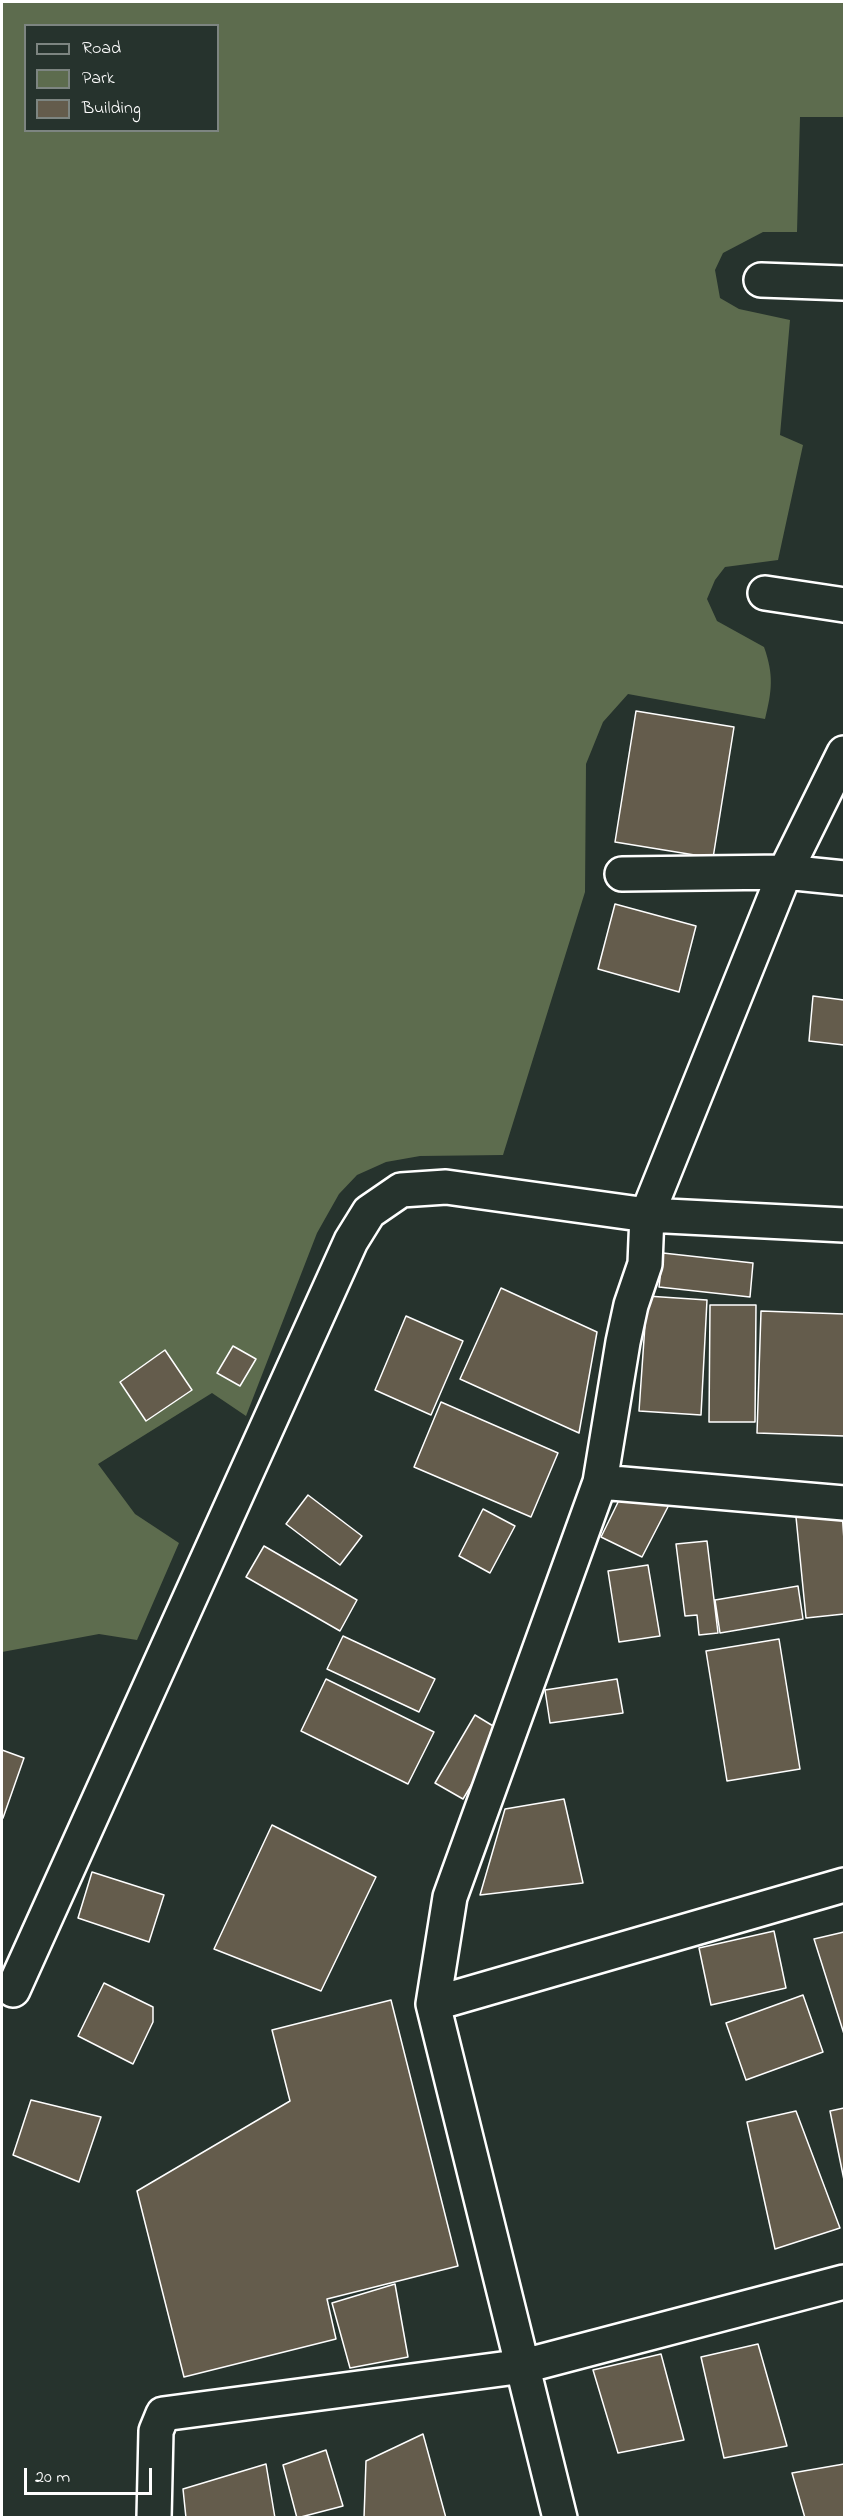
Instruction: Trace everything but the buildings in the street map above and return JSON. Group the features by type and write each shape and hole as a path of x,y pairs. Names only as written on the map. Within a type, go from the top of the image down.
{"street":[{"path":"761,280 844,283"},
{"path":"765,592 844,605"},
{"path":"560,2517 433,2004 450,1897 600,1482 623,1342 631,1305 645,1264 648,1215 785,872 844,753"},
{"path":"622,874 785,872 844,878"},
{"path":"13,1990 346,1252 369,1212 401,1190 446,1187 648,1215 844,1225"},
{"path":"600,1482 844,1503"},
{"path":"433,2004 844,1885"},
{"path":"154,2517 156,2431 163,2414 524,2366 844,2282"}],"green space":[{"path":"2,2 844,2 844,117 800,117 797,232 763,232 723,253 715,270 720,298 739,309 790,320 780,435 803,445 778,560 725,567 715,580 707,599 717,621 764,647 771,683 765,719 628,694 603,722 586,764 585,892 503,1155 420,1156 386,1162 357,1175 339,1194 317,1233 246,1416 212,1393 98,1464 135,1514 179,1543 137,1640 99,1634 2,1652"}]}
